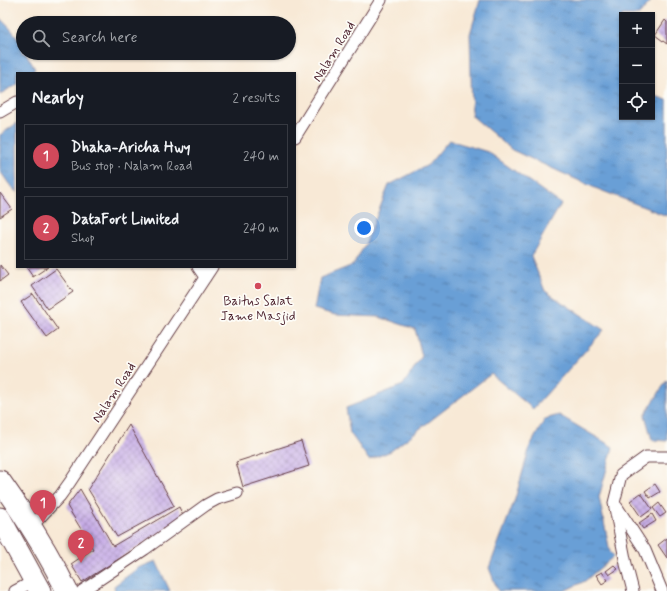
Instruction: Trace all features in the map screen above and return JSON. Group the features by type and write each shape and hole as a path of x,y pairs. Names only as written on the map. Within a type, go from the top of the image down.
{"highway":[{"path":"0,481 50,557 67,591"},
{"path":"0,518 37,586"}],"street":[{"name":"Nalam Road","path":"296,135 381,0"},
{"path":"0,112 16,103"},
{"path":"199,268 206,277"},
{"name":"Nalam Road","path":"31,527 60,496 70,482 211,268"},
{"path":"634,591 626,564 614,503 621,475 646,457 667,457"},
{"path":"82,591 145,549 206,505 217,499 237,493"},
{"path":"614,503 645,550 662,591"},
{"path":"15,591 37,586"}],"water":[{"path":"480,0 652,0 642,12 619,12 619,120 655,120 655,96 667,100 667,216 595,188 512,150 472,116 470,34"},
{"path":"0,18 16,36 16,60 30,60 35,69 31,72 16,72 16,84 0,95"},
{"path":"16,124 16,192 0,171 0,135"},
{"path":"449,140 488,152 561,204 531,256 545,291 604,330 533,409 491,374 391,451 369,460 350,433 346,408 403,385 422,356 415,329 379,317 335,315 314,309 320,278 353,265 365,245 389,185 428,165"},
{"path":"667,380 667,441 652,440 645,415"},
{"path":"559,415 613,447 599,497 610,552 614,556 585,581 564,591 498,591 489,568 515,499 530,446 545,419"},
{"path":"156,561 170,591 115,591 114,586 138,568"}],"building":[{"path":"665,20 667,22 667,44 655,35"},
{"path":"0,193 12,209 0,217"},
{"path":"0,265 8,275 0,281"},
{"path":"27,268 46,268 33,277"},
{"path":"56,269 73,292 48,309 32,286"},
{"path":"33,294 58,330 47,338 21,302"},
{"path":"129,425 174,506 117,537 88,489"},
{"path":"301,441 309,466 243,487 236,462"},
{"path":"655,484 660,492 650,498 645,491"},
{"path":"80,489 113,546 179,507 184,518 82,582 71,564 93,549 67,506"},
{"path":"641,493 652,509 641,517 630,501"},
{"path":"659,503 666,513 660,517 653,508"},
{"path":"652,514 656,521 643,529 639,523"},
{"path":"667,538 667,558 658,545"},
{"path":"614,565 618,569 609,575 606,571"},
{"path":"602,572 608,580 602,584 596,575"}],"place":[{"name":"Baitus Salat Jame Masjid","path":"258,286"},
{"name":"Dhaka-Aricha Hwy","path":"43,523"},
{"name":"DataFort Limited","path":"81,563"}]}
